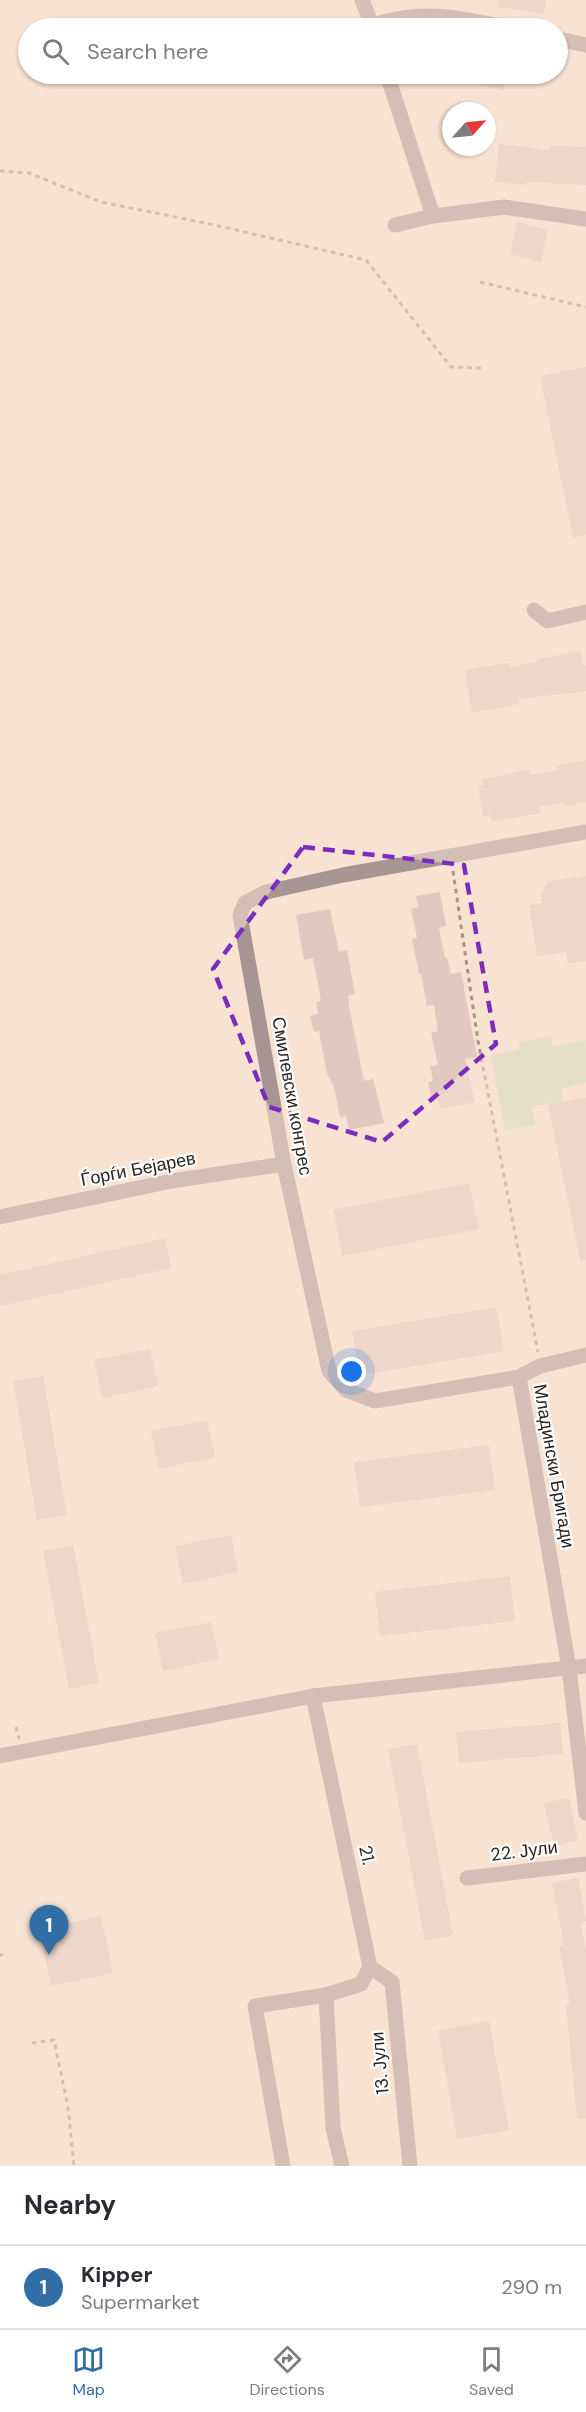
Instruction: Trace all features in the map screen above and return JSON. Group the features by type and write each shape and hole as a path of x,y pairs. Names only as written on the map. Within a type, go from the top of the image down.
{"street":[{"path":"362,0 369,18"},
{"path":"396,18 429,14 452,18"},
{"path":"568,41 586,45"},
{"path":"390,84 433,216"},
{"path":"395,225 433,216 504,207 586,219"},
{"path":"534,610 547,621 586,612"},
{"name":"Смилевски конгрес","path":"586,832 266,892 245,903 240,915 284,1164 329,1371 346,1390 375,1401 519,1377 540,1366 586,1355"},
{"name":"Ѓорѓи Бејарев","path":"0,1217 172,1181 284,1164"},
{"name":"Младински Бригади","path":"519,1377 569,1668"},
{"path":"0,1756 313,1696 586,1666"},
{"path":"569,1668 586,1813"},
{"name":"21.","path":"313,1696 370,1967"},
{"name":"22. Јули","path":"467,1878 586,1864"},
{"path":"284,2166 255,2006 326,1995 361,1984 370,1967"},
{"name":"13. Јули","path":"370,1967 392,1982 408,2165"},
{"path":"326,1995 333,2128 342,2166"}],"path":[{"path":"0,171 29,173 101,202 210,224 366,260 451,367 484,368"},
{"path":"480,282 586,307"},
{"path":"451,856 478,1041 540,1366"},
{"path":"32,2043 54,2040 68,2107 74,2166"}],"highlighted area":[{"path":"303,847 464,865 496,1044 382,1142 269,1107 213,969"}],"green space":[{"path":"551,1036 553,1047 586,1040 586,1083 561,1088 563,1101 532,1107 535,1125 505,1130 491,1055 520,1049 518,1042"}],"building":[{"path":"499,0 546,0 544,14 499,7"},
{"path":"479,84 506,84 504,90"},
{"path":"499,144 550,150 550,145 586,147 586,185 526,182 526,185 495,182"},
{"path":"517,222 548,230 541,262 510,254"},
{"path":"586,367 586,535 573,538 540,376"},
{"path":"581,651 583,665 586,665 586,691 518,699 519,704 472,713 465,670 509,663 510,667 537,662 537,659"},
{"path":"586,760 586,802 565,806 564,802 539,807 540,813 492,822 491,815 483,817 478,786 483,785 482,779 529,770 530,775 557,770 556,766"},
{"path":"586,876 586,961 568,964 566,952 537,956 529,905 542,903 541,893 549,881"},
{"path":"440,892 446,926 439,928 445,958 447,958 451,974 461,972 477,1057 465,1059 475,1102 440,1109 437,1096 431,1097 428,1082 433,1081 430,1066 438,1065 431,1033 438,1031 434,1005 427,1006 421,974 419,974 412,939 417,938 411,909 418,907 416,896"},
{"path":"330,909 339,952 347,950 355,994 348,996 349,1006 364,1081 373,1079 384,1123 349,1130 346,1116 340,1117 334,1087 327,1074 319,1031 314,1032 310,1016 318,1014 316,1002 321,1001 313,958 304,960 296,915"},
{"path":"586,1098 586,1260 580,1260 548,1104"},
{"path":"469,1183 479,1229 342,1256 333,1210"},
{"path":"165,1238 171,1268 0,1306 0,1275"},
{"path":"496,1307 504,1351 360,1375 352,1331"},
{"path":"150,1349 158,1386 102,1398 94,1360"},
{"path":"43,1376 67,1515 37,1520 13,1381"},
{"path":"207,1420 215,1457 159,1469 151,1431"},
{"path":"489,1445 495,1490 360,1507 354,1462"},
{"path":"231,1535 238,1572 183,1584 175,1546"},
{"path":"73,1545 99,1683 69,1689 43,1551"},
{"path":"510,1576 515,1621 380,1636 375,1592"},
{"path":"211,1622 219,1659 163,1671 155,1633"},
{"path":"560,1723 563,1754 459,1763 456,1732"},
{"path":"417,1744 453,1935 425,1941 388,1749"},
{"path":"569,1798 578,1840 554,1846 544,1803"},
{"path":"578,1878 586,1921 581,1924 586,1951 586,2119 577,2119 566,2005 570,2004 559,1946 564,1945 552,1883"},
{"path":"60,1907 63,1924 101,1916 113,1973 51,1986 36,1912"},
{"path":"489,2021 509,2130 457,2139 438,2030"}],"place":[{"name":"Kipper","path":"49,1955"}]}
